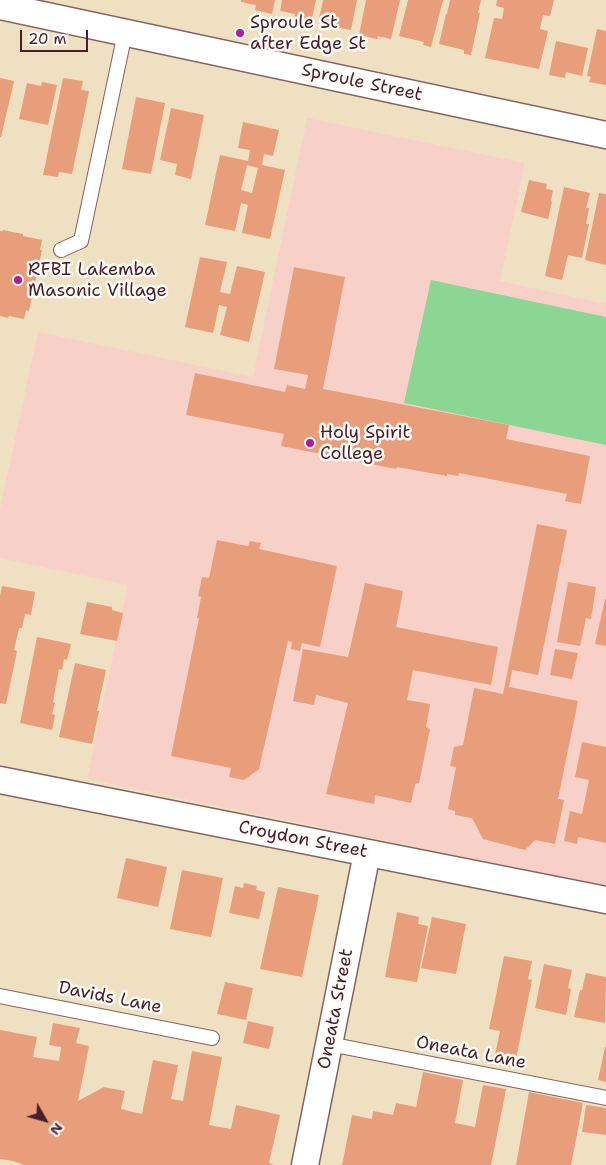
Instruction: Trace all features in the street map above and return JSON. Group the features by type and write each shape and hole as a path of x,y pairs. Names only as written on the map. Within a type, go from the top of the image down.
{"street":[{"name":"Sproule Street","path":"0,6 606,135"},
{"name":"Croydon Street","path":"0,780 606,900"},
{"name":"Oneata Street","path":"305,1165 367,853"}],"lane":[{"path":"61,250 81,241 125,33"},
{"name":"Davids Lane","path":"0,996 212,1038"},
{"name":"Oneata Lane","path":"329,1044 606,1098"}],"shaded area":[{"name":"Holy Spirit College","path":"307,118 525,163 500,281 606,304 606,886 87,779 128,585 0,558 0,509 38,332 253,377"}],"green space":[{"path":"431,280 606,317 606,445 404,403"}],"building":[{"path":"241,0 275,0 272,14 255,10 256,5 241,2"},
{"path":"282,0 316,0 311,22 294,18 295,14 280,11"},
{"path":"323,0 357,0 351,30 335,27 336,23 319,19"},
{"path":"366,0 400,0 391,39 378,36 377,39 359,35"},
{"path":"408,0 443,0 431,47 423,45 424,42 399,36"},
{"path":"450,0 481,0 471,55 464,54 464,50 439,44"},
{"path":"497,0 554,0 550,16 543,15 540,29 548,31 539,69 485,58 494,18 502,19 504,8 496,6"},
{"path":"597,29 606,31 606,85 589,82 591,77 587,76"},
{"path":"556,41 588,48 582,76 566,72 565,78 549,75"},
{"path":"0,78 14,81 1,137 0,137"},
{"path":"63,78 83,81 81,90 89,91 72,174 59,172 58,177 43,175"},
{"path":"42,82 57,85 48,125 19,119 27,83 41,86"},
{"path":"136,97 165,103 151,174 122,169"},
{"path":"171,108 204,115 191,179 175,175 177,164 160,160"},
{"path":"243,122 279,130 273,156 264,154 262,165 285,170 270,239 242,233 248,205 241,203 235,231 205,225 220,155 248,161 250,150 238,148","holes":["247,165 258,168 252,193 241,190"]},
{"path":"529,180 547,184 546,189 553,190 548,219 521,212"},
{"path":"564,187 590,193 586,208 589,208 586,224 589,224 582,258 568,255 562,280 545,276"},
{"path":"599,193 606,194 606,265 585,260"},
{"name":"RFBI Lakemba Masonic Village","path":"3,230 42,240 40,250 42,250 29,311 26,310 24,319 0,316 0,231"},
{"path":"200,257 227,262 220,292 230,294 237,266 265,272 249,342 220,335 227,307 219,305 213,333 185,327"},
{"path":"294,267 345,277 323,389 509,425 506,439 590,456 581,504 565,501 567,494 459,473 458,476 447,474 447,476 397,467 396,469 281,446 284,434 186,415 195,373 285,392 287,385 305,389 308,375 274,369"},
{"path":"537,524 567,530 538,675 512,670 509,687 578,701 558,799 564,800 555,844 535,840 525,850 483,839 472,818 455,815 455,811 448,809 456,767 450,766 454,747 463,745 474,688 503,694"},
{"path":"217,540 248,546 250,541 261,543 259,549 337,566 320,647 302,643 300,651 291,649 292,642 288,641 259,769 244,780 229,777 231,768 171,756 199,618 197,618 201,597 198,596 202,577 209,578"},
{"path":"568,582 596,587 591,619 586,618 580,646 557,642"},
{"path":"365,583 403,591 396,627 498,647 491,685 413,670 407,700 430,704 426,727 430,729 419,783 415,784 411,803 375,795 374,804 326,794 348,703 316,695 314,705 293,701 303,649 348,657"},
{"path":"2,586 35,592 31,615 25,614 22,628 19,628 14,650 17,651 6,704 0,703 0,596"},
{"path":"606,599 606,646 595,644"},
{"path":"87,602 112,607 112,610 123,613 117,641 80,634"},
{"path":"37,637 71,644 67,660 64,659 62,670 59,669 53,702 55,703 52,714 55,715 52,730 20,723"},
{"path":"555,649 578,653 572,679 550,675"},
{"path":"75,663 106,670 92,744 59,737"},
{"path":"582,742 606,747 606,843 578,837 577,844 564,841 570,811 582,814 589,780 575,777"},
{"path":"126,858 167,867 158,907 117,898"},
{"path":"182,870 223,878 211,937 170,929"},
{"path":"244,883 257,886 256,890 265,892 259,919 229,913 235,886 243,888"},
{"path":"278,887 319,895 302,977 260,969"},
{"path":"397,912 419,917 418,924 428,926 417,982 385,977"},
{"path":"432,917 466,924 456,974 421,968"},
{"path":"504,956 532,961 528,979 532,980 514,1068 493,1064 500,1031 489,1029"},
{"path":"544,964 572,970 568,988 571,989 566,1015 535,1008"},
{"path":"586,973 606,977 605,1023 574,1017"},
{"path":"225,982 253,988 246,1020 217,1014"},
{"path":"248,1021 274,1027 269,1049 243,1043"},
{"path":"53,1023 80,1028 76,1043 89,1046 78,1101 104,1087 125,1091 121,1109 142,1114 153,1060 178,1065 171,1099 183,1101 192,1051 222,1057 209,1125 231,1129 236,1105 280,1115 269,1163 274,1165 24,1165 0,1159 0,1030 37,1037 33,1057 59,1061 61,1047 49,1045"},
{"path":"606,1047 606,1082 598,1080"},
{"path":"423,1072 463,1080 455,1123 475,1127 483,1085 506,1089 491,1165 342,1165 352,1115 372,1119 373,1111 393,1115 396,1103 416,1107"},
{"path":"529,1092 583,1103 571,1165 516,1165"},
{"path":"586,1105 606,1108 606,1135 582,1132"}],"place":[{"name":"Sproule St after Edge St","path":"240,33"},
{"name":"RFBI Lakemba Masonic Village","path":"18,280"},
{"name":"Holy Spirit College","path":"310,443"}]}
